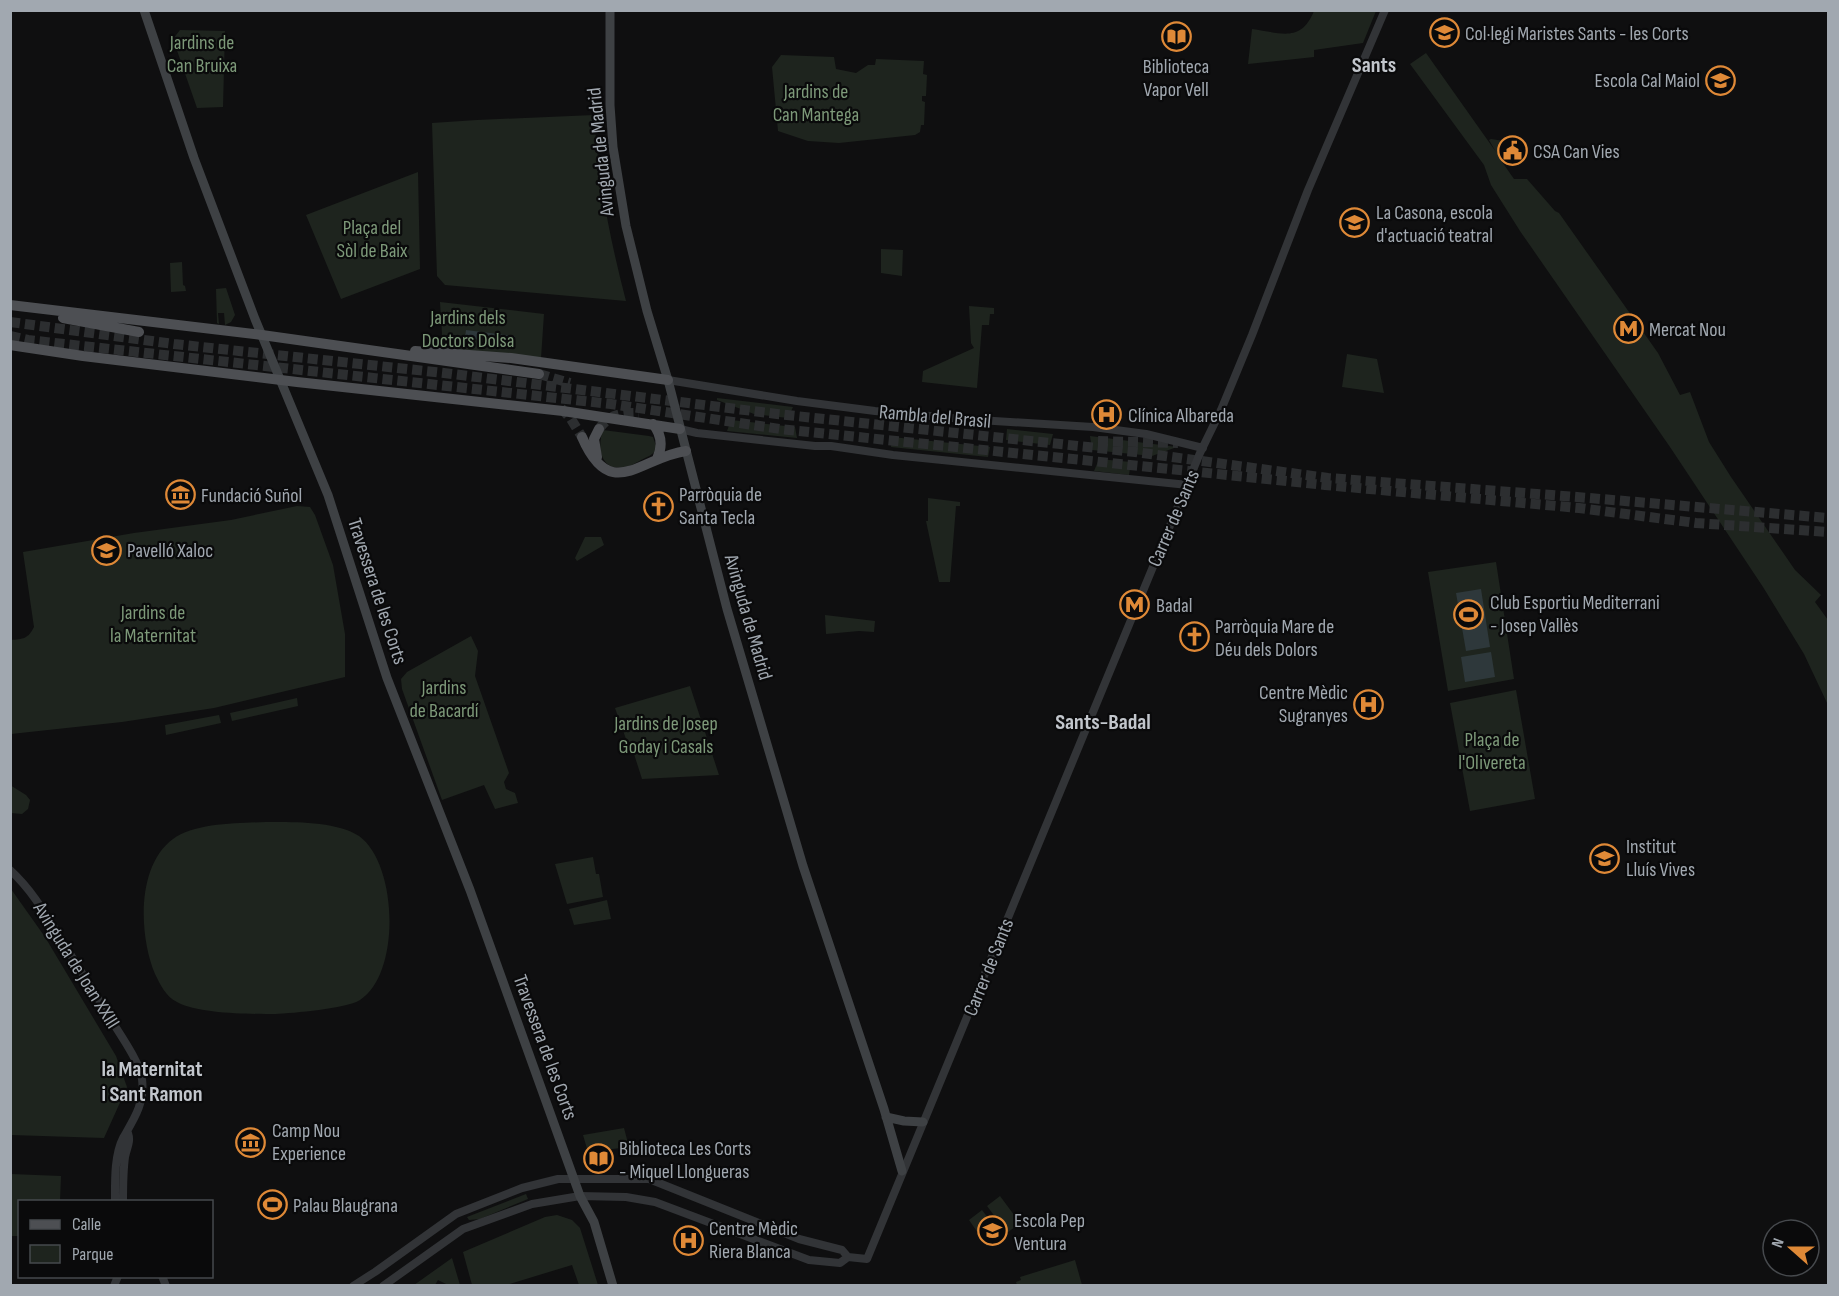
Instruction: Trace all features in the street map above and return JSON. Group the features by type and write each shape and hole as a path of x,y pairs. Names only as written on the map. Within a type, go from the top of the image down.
{"main road":[{"name":"Travessera de les Corts","path":"144,10 194,158 262,335 328,495 387,678 475,904 580,1196 592,1216 613,1286"},
{"name":"Avinguda de Madrid","path":"610,10 610,105 618,180 639,282 668,380 727,609 803,866 902,1171"},
{"path":"10,306 262,335 539,374"},
{"path":"10,306 140,332"},
{"path":"10,345 281,380 563,411 680,429"},
{"path":"395,354 412,351 496,357 668,380"},
{"path":"653,424 660,434 661,442 657,459"},
{"path":"599,429 594,439 594,446 599,463"},
{"path":"582,437 586,447 605,469 620,474 639,470 672,453 686,451"},
{"path":"886,1117 923,1122"}],"street":[{"name":"Carrer de Sants","path":"848,1257 867,1259 1041,834 1252,335 1308,190 1385,10"},
{"name":"Rambla del Brasil","path":"668,380 796,401 875,411 1093,427 1146,434 1203,448"},
{"name":"Rambla del Brasil","path":"680,429 697,433 831,446 904,456 1188,485"},
{"name":"Avinguda de Joan XXIII","path":"10,870 39,903 129,1049 140,1071 142,1098 117,1160 115,1200"},
{"name":"Avinguda de Joan XXIII","path":"123,1200 125,1155 130,1140 128,1133"},
{"path":"353,1286 459,1212 548,1180 574,1178 649,1179 813,1244 842,1250 848,1257 840,1263 816,1262 655,1202 640,1198 580,1196 532,1204 463,1229 383,1286"},
{"path":"592,1216 592,1203 602,1196"},
{"path":"746,1236 753,1229 753,1221"},
{"path":"440,1224 451,1238"}],"green space":[{"path":"1314,11 1376,11 1363,43 1314,50 1314,57 1248,64 1252,29 1281,34 1296,32 1309,21"},
{"name":"Jardins de Can Bruixa","path":"180,30 225,31 223,107 197,108 173,39"},
{"path":"1426,53 1496,152 1489,140 1504,141 1500,159 1514,179 1527,179 1559,213 1658,353 1680,395 1690,392 1709,442 1731,477 1795,570 1821,595 1815,602 1828,620 1828,705 1804,654 1763,587 1670,447 1520,231 1491,185 1484,165 1410,64"},
{"name":"Jardins de Can Mantega","path":"781,55 834,57 836,69 856,73 868,65 875,65 876,59 924,61 923,74 927,75 926,96 922,96 922,101 925,102 924,125 921,125 920,132 915,135 839,143 808,141 778,131 772,67"},
{"path":"594,115 598,162 606,209 626,301 445,285 437,276 432,123"},
{"name":"Plaça del Sòl de Baix","path":"418,172 420,269 341,299 306,215"},
{"path":"881,249 903,250 902,276 881,273"},
{"path":"182,262 183,285 186,291 171,292 170,263"},
{"path":"226,288 235,315 231,322 225,325 224,313 218,313 219,324 217,323 216,289"},
{"name":"Jardins dels Doctors Dolsa","path":"440,302 544,314 541,358 443,350"},
{"path":"969,306 994,308 994,314 990,314 989,325 982,325 977,388 922,382 923,371 974,348 971,343"},
{"path":"1347,354 1377,359 1384,393 1342,387"},
{"path":"717,398 793,407 788,418 754,414 717,400"},
{"path":"731,420 795,427 797,438 727,431"},
{"path":"1007,429 1053,434 1050,445 1006,440"},
{"path":"603,430 653,437 657,449 650,456 630,466 609,465 602,456 600,443"},
{"path":"1090,436 1177,447 1152,456 1092,450"},
{"path":"892,437 990,447 988,457 891,447"},
{"path":"1099,459 1131,462 1129,475 1094,471"},
{"path":"928,498 960,502 960,506 956,506 950,582 939,582 926,521 928,521"},
{"name":"Jardins de la Maternitat","path":"297,506 310,507 315,515 333,565 345,634 345,677 214,708 122,722 11,734 11,640 25,638 34,627 23,552 134,533 231,520"},
{"path":"585,537 601,537 604,545 577,561 575,558"},
{"name":"Club Esportiu Mediterrani - Josep Vallès","path":"1496,562 1514,679 1448,691 1428,572"},
{"path":"825,615 875,621 874,632 826,634"},
{"name":"Jardins de Bacardí","path":"471,636 478,651 475,676 509,773 504,782 506,789 515,793 518,803 495,809 484,785 442,800 402,689 401,679 407,672"},
{"name":"Jardins de Josep Goday i Casals","path":"690,686 719,775 642,779 615,708"},
{"name":"Plaça de l'Olivereta","path":"1516,690 1535,799 1470,811 1450,703"},
{"path":"297,698 298,706 232,721 230,713"},
{"path":"219,715 221,723 166,735 165,725"},
{"path":"10,785 30,800 28,809 22,814 11,813"},
{"path":"266,822 314,823 338,827 359,836 372,850 381,870 387,893 388,944 383,967 373,987 360,1000 332,1008 294,1013 225,1012 198,1009 177,1002 167,994 159,982 146,941 144,902 152,866 161,851 173,839 193,830 218,825"},
{"path":"593,857 603,897 567,904 555,864"},
{"path":"11,889 45,937 116,1056 127,1087 104,1138 11,1135"},
{"path":"607,900 611,919 574,925 569,909"},
{"path":"624,1128 629,1147 588,1152 583,1135"},
{"path":"11,1174 61,1176 60,1200 18,1200 18,1236 11,1236"},
{"path":"526,1194 528,1199 480,1219 469,1220 467,1217"},
{"path":"1000,1196 1020,1223 1007,1233 987,1206"},
{"path":"982,1210 1001,1235 987,1246 969,1220"},
{"path":"557,1215 572,1220 580,1228 598,1285 579,1285 572,1265 506,1285 472,1285 463,1252 545,1217"},
{"path":"452,1258 460,1285 448,1285 438,1280 435,1285 414,1285"},
{"path":"1075,1260 1082,1285 1017,1285 1016,1282 1021,1280 1020,1277"}],"shaded area":[{"path":"466,330 515,336 514,344 465,338"},
{"path":"1481,589 1490,647 1466,651 1456,593"},
{"path":"1491,652 1495,677 1465,682 1461,657"}],"tunnel":[{"path":"10,322 174,344 444,373 777,414 1135,452 1328,478 1828,518"},
{"path":"10,336 28,340 611,404 780,429 1325,485 1579,508 1696,523 1828,532"},
{"path":"539,374 570,383"},
{"path":"561,408 582,437"},
{"path":"599,429 607,420 616,415 639,413"},
{"path":"1098,441 1178,443"}],"place":[{"name":"Col·legi Maristes Sants - les Corts","path":"1444,33"},
{"name":"Biblioteca Vapor Vell","path":"1176,36"},
{"name":"Escola Cal Maiol","path":"1721,80"},
{"name":"CSA Can Vies","path":"1512,151"},
{"name":"La Casona, escola d'actuació teatral","path":"1355,223"},
{"name":"Mercat Nou","path":"1628,329"},
{"name":"Clínica Albareda","path":"1107,415"},
{"name":"Fundació Suñol","path":"180,495"},
{"name":"Parròquia de Santa Tecla","path":"658,506"},
{"name":"Pavelló Xaloc","path":"106,550"},
{"name":"Badal","path":"1135,605"},
{"name":"Club Esportiu Mediterrani - Josep Vallès","path":"1469,614"},
{"name":"Parròquia Mare de Déu dels Dolors","path":"1194,637"},
{"name":"Centre Mèdic Sugranyes","path":"1369,704"},
{"name":"Institut Lluís Vives","path":"1605,858"},
{"name":"Camp Nou Experience","path":"251,1142"},
{"name":"Biblioteca Les Corts - Miquel Llongueras","path":"598,1159"},
{"name":"Palau Blaugrana","path":"272,1205"},
{"name":"Escola Pep Ventura","path":"993,1231"},
{"name":"Centre Mèdic Riera Blanca","path":"688,1240"}],"district":[{"name":"Sants","path":"1374,64"},
{"name":"Sants-Badal","path":"1103,721"},
{"name":"la Maternitat i Sant Ramon","path":"152,1080"}]}
